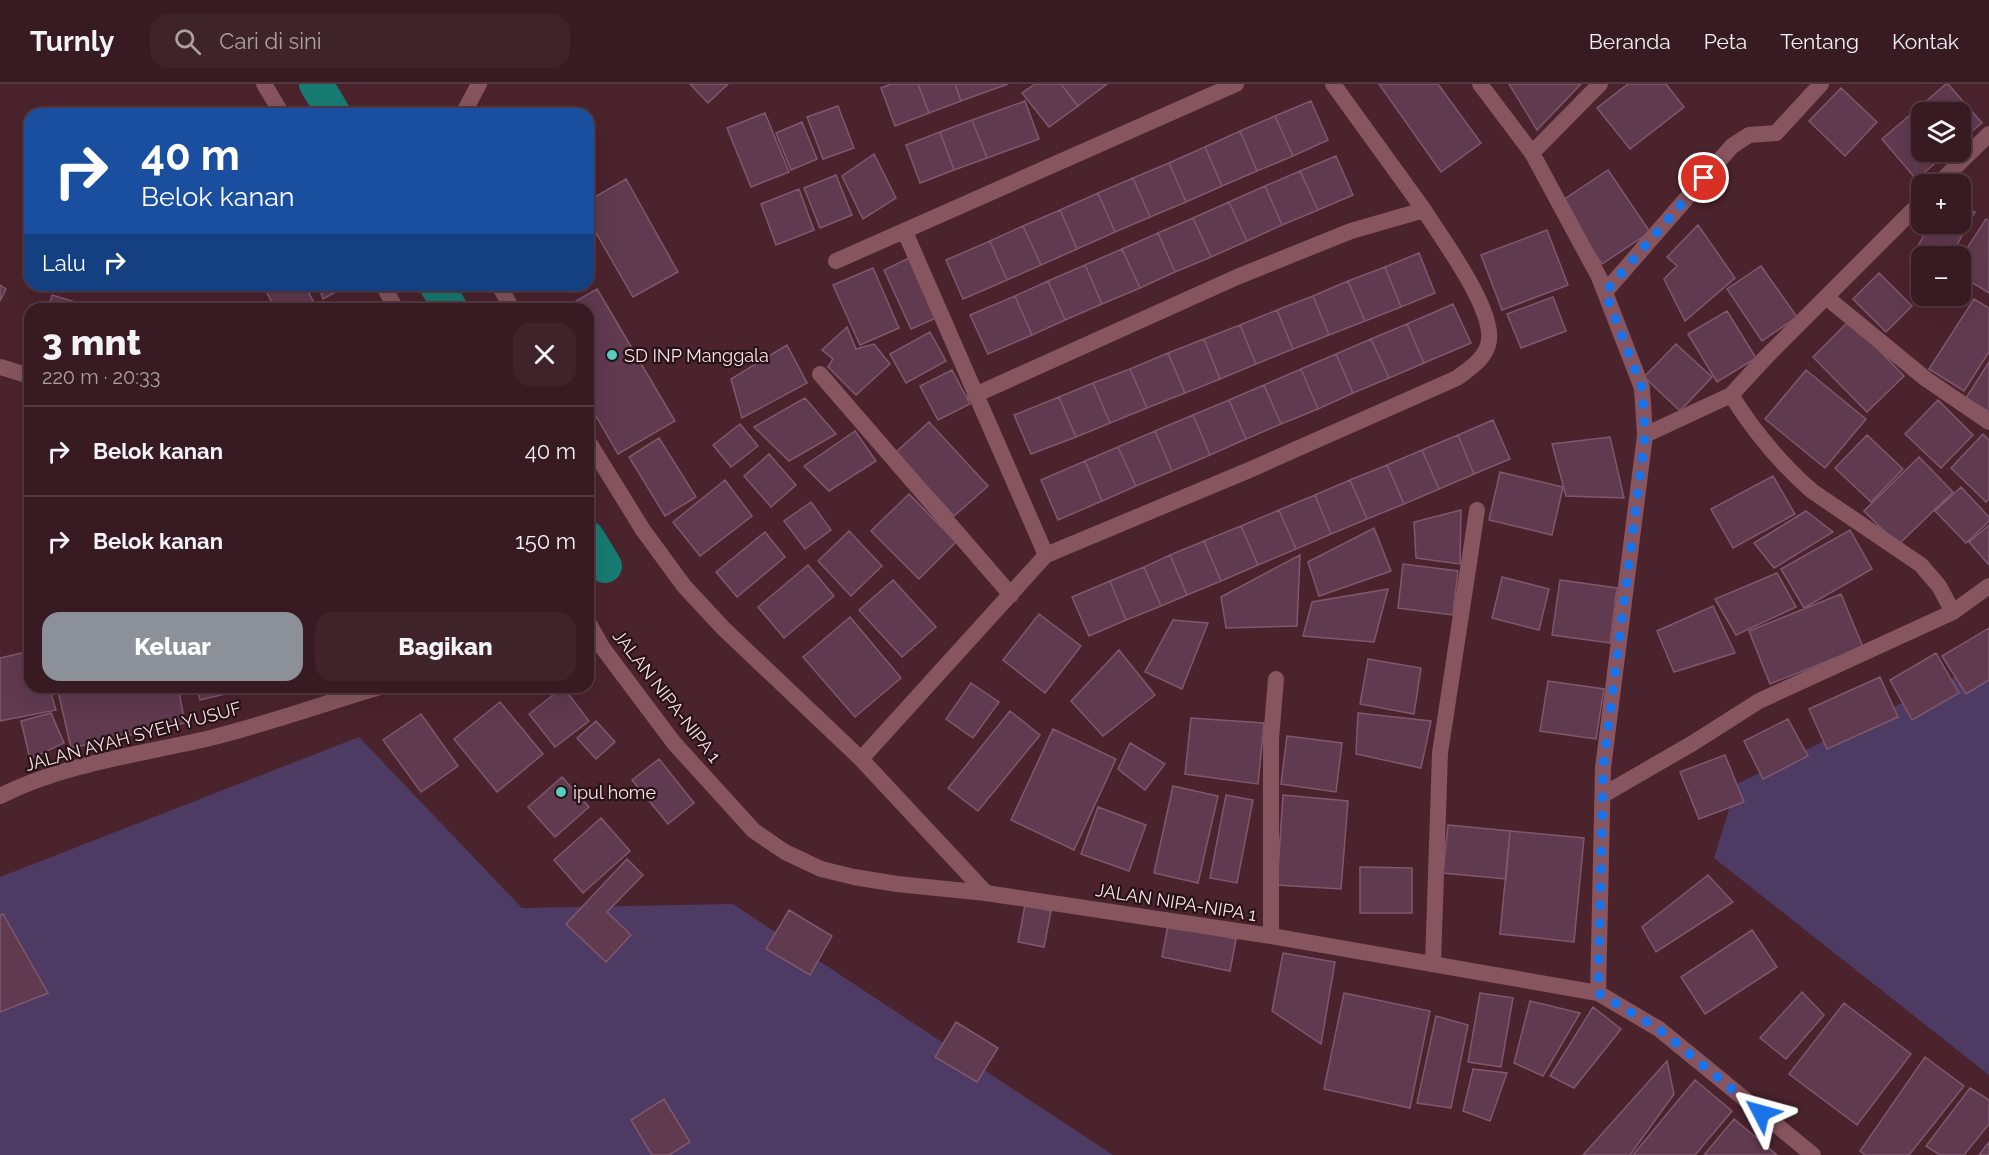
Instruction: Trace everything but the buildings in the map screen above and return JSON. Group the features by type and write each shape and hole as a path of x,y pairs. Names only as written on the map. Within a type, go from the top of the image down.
{"street":[{"path":"264,84 278,108"},
{"path":"466,108 479,84"},
{"path":"836,261 1236,84"},
{"path":"861,759 1046,555 1247,471 1458,378 1486,351 1489,341 1488,329 1480,301 1424,210 1333,84"},
{"path":"1480,84 1532,153 1599,277 1642,388 1645,435 1603,768 1598,993"},
{"path":"1532,153 1600,84"},
{"path":"1605,292 1732,146 1749,135 1776,133 1821,84"},
{"path":"1948,174 1989,134"},
{"path":"975,395 1237,277 1351,231 1424,210"},
{"path":"1645,435 1731,395 1911,212"},
{"path":"905,232 1046,555"},
{"path":"1826,297 1926,379 1989,422"},
{"path":"0,367 24,374"},
{"path":"820,374 1011,595"},
{"path":"1731,395 1747,420 1797,478 1812,491 1921,565 1939,586 1953,612"},
{"path":"594,451 643,530 684,586 723,628 861,759 986,893"},
{"path":"1433,964 1440,753 1477,510"},
{"path":"1603,795 1693,743 1759,701 1953,612 1989,586"},
{"name":"JALAN NIPA-NIPA 1","path":"595,647 674,743 754,831 785,852 821,869 854,877 986,893 1271,936 1598,993 1659,1029 1813,1155"},
{"path":"1271,936 1271,739 1276,679"},
{"name":"JALAN AYAH SYEH YUSUF","path":"0,796 26,783 59,772 209,738 360,693"}],"shaded area":[{"path":"1989,660 1989,1075 1714,858 1737,784"},
{"path":"359,737 522,908 733,904 1113,1155 0,1155 0,877"}],"waterway":[{"path":"316,84 330,108"},
{"path":"440,291 447,303"},
{"path":"594,548 605,566"}],"place":[{"name":"SD INP Manggala","path":"612,355"},
{"name":"ipul home","path":"561,792"}],"route":[{"path":"1704,178 1605,292 1642,388 1645,435 1603,768 1598,993 1659,1029 1761,1113"}]}
